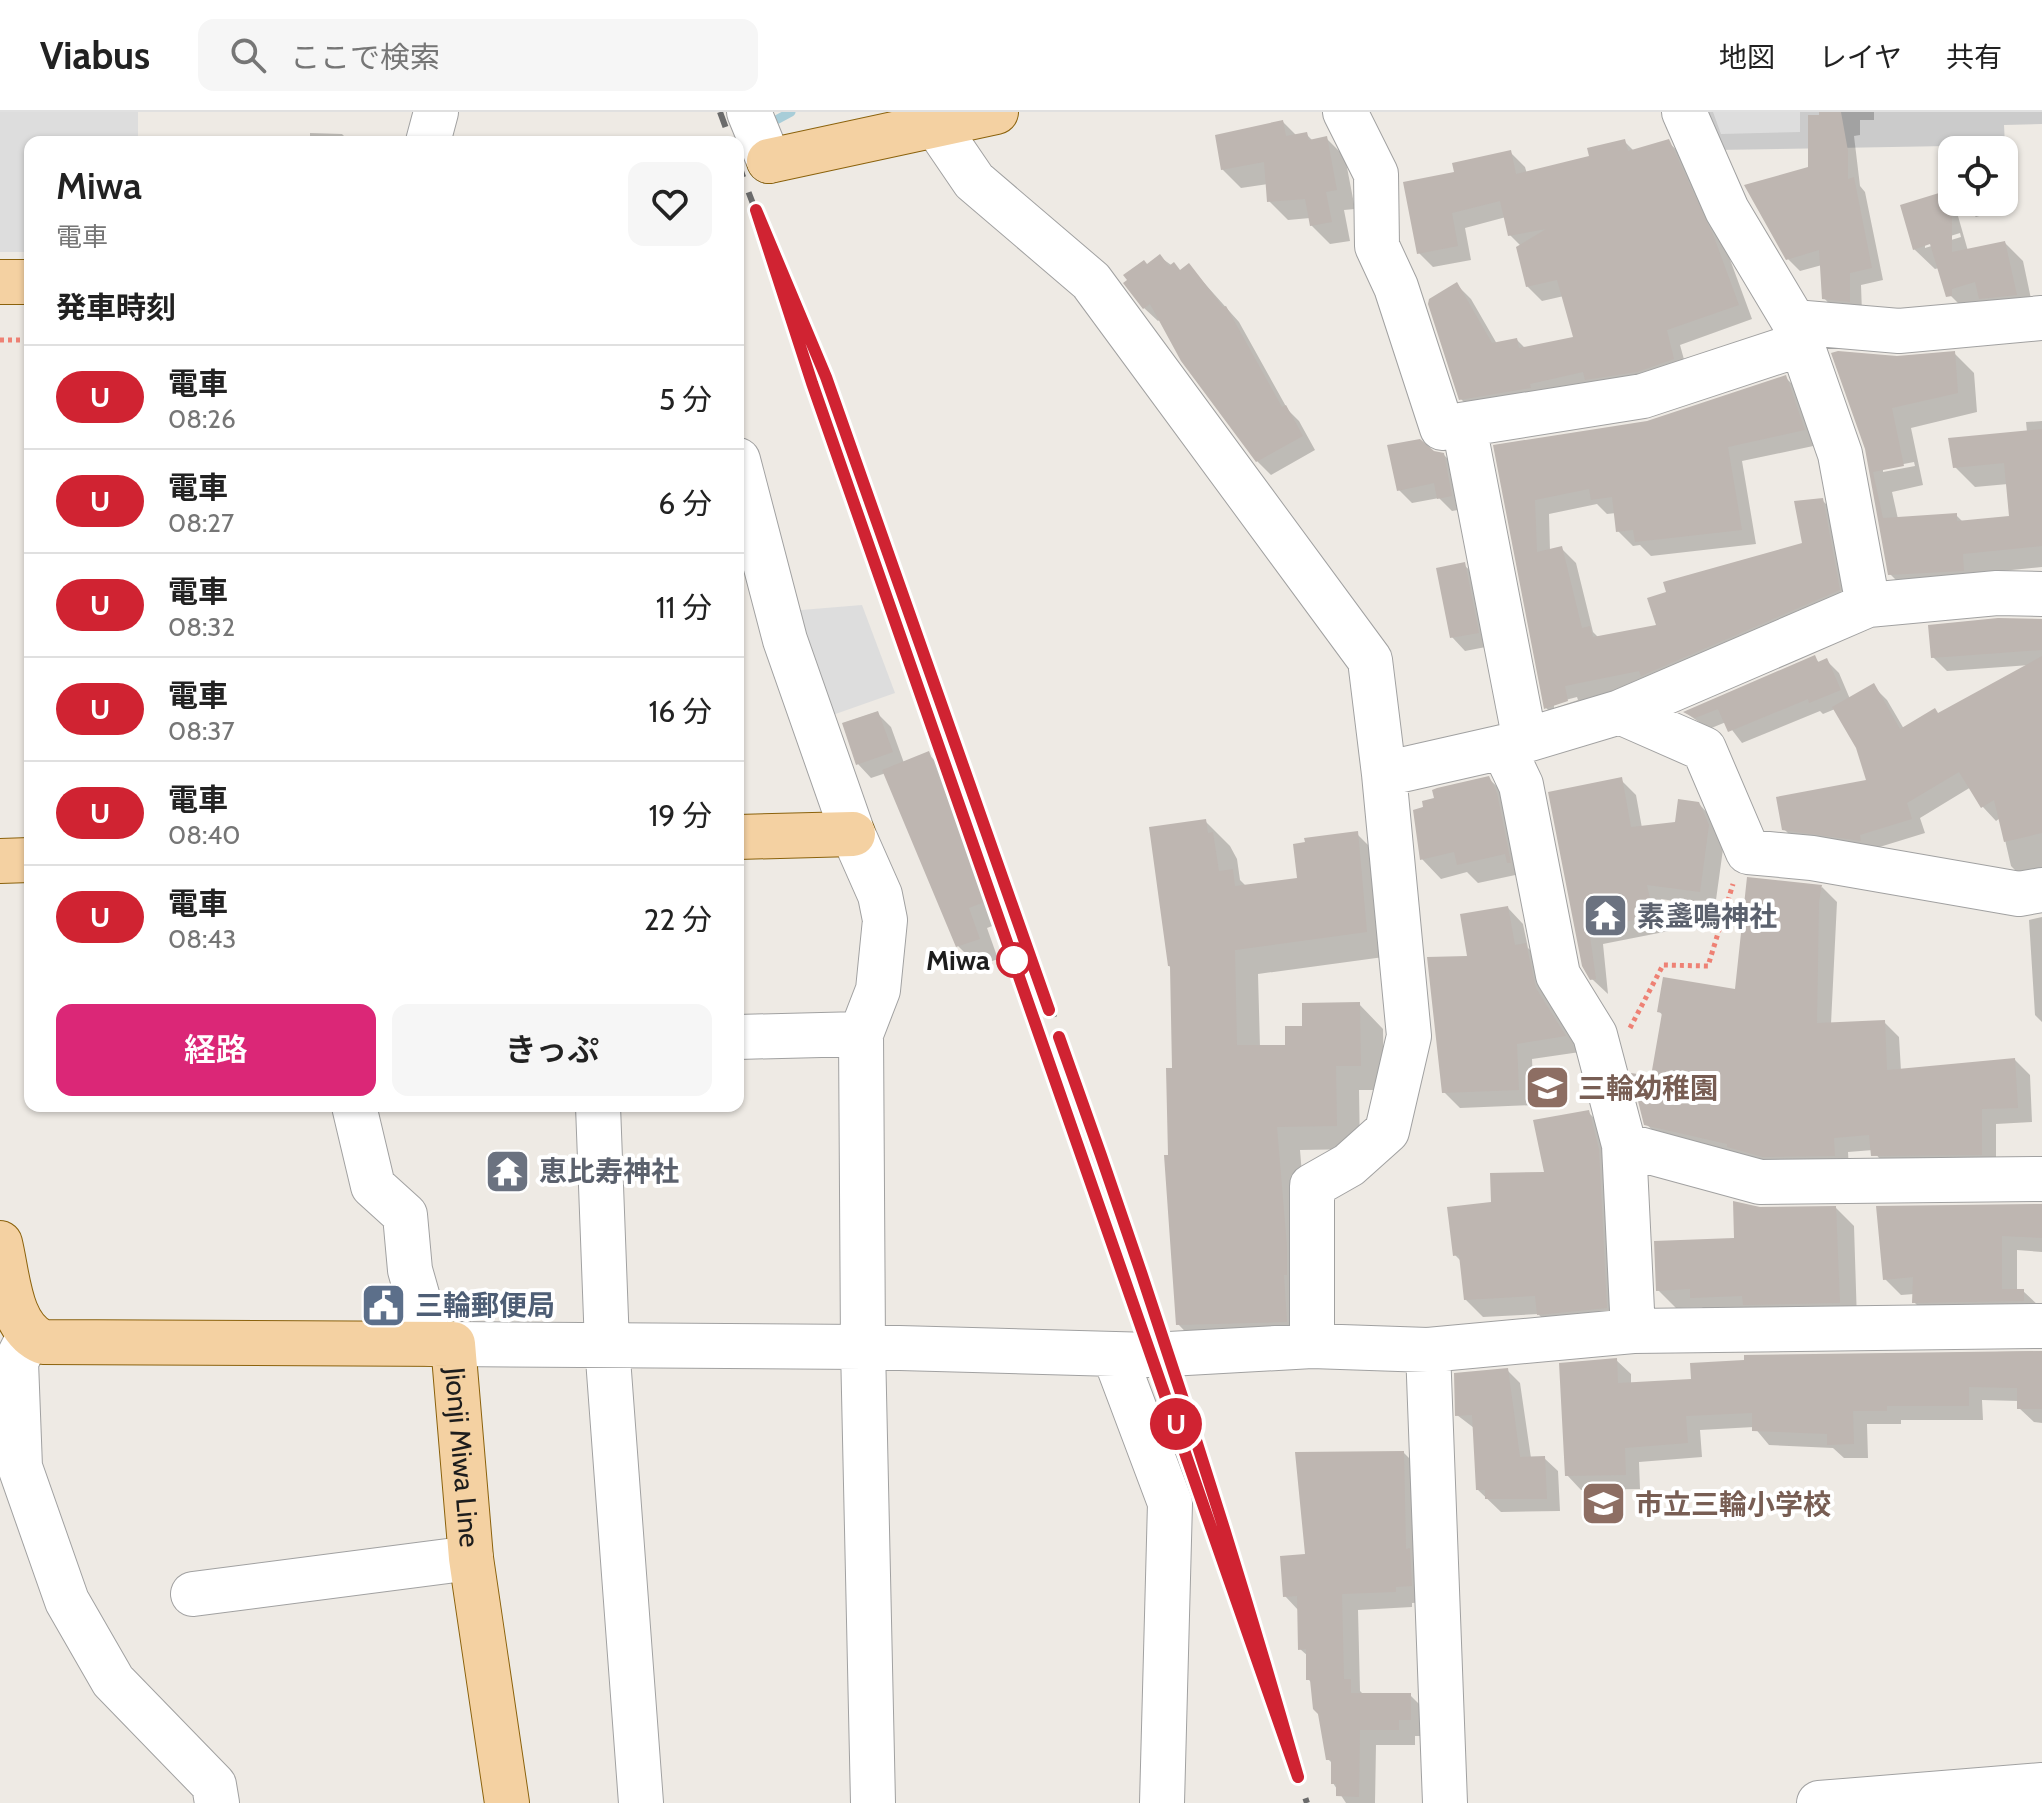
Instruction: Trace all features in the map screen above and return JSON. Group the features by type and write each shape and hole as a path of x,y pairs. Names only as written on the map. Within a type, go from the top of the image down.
{"main road":[{"path":"754,167 887,112"},
{"path":"754,167 930,118 996,112"},
{"path":"0,282 24,282"},
{"path":"744,837 853,834"},
{"path":"0,861 24,860"},
{"path":"0,1243 18,1319 29,1336"},
{"name":"Jionji Miwa Line","path":"29,1336 43,1342 442,1344 507,1803"}],"street":[{"path":"430,136 436,112"},
{"path":"749,112 754,167"},
{"path":"1345,112 1376,174 1377,246 1396,287 1442,428 1643,396 1797,333 1899,331 2042,318"},
{"path":"1684,112 1727,210 1797,333 1840,454 1868,605"},
{"path":"930,118 974,181 1091,281 1370,660 1409,1036 1387,1131 1349,1165 1312,1186 1312,1346"},
{"path":"1464,426 1521,785 1558,975 1595,1035 1624,1145 1633,1331"},
{"path":"744,483 785,640 853,834 880,895 885,920 878,990 861,1034 863,1347 873,1803"},
{"path":"1384,774 1514,744 1620,712 1868,605 1997,593 2042,594"},
{"path":"1620,712 1704,749 1748,852 1812,858 2019,894 2042,890"},
{"path":"744,1037 861,1034"},
{"path":"355,1112 373,1186 405,1215 410,1270 442,1344 863,1347 1151,1355 1312,1346 1428,1350 1633,1331 2042,1326"},
{"path":"598,1112 607,1345 641,1803"},
{"path":"1624,1145 1760,1182 2042,1179"},
{"path":"29,1336 16,1362 20,1467 67,1601 113,1681 214,1785 217,1803"},
{"path":"1428,1350 1445,1803"},
{"path":"1114,1354 1170,1503 1162,1803"},
{"path":"193,1594 471,1558"},
{"path":"1819,1803 2042,1785"}],"path":[{"path":"0,340 24,340"},
{"path":"1606,1075 1663,965 1708,966 1745,845"}],"shaded area":[{"path":"0,112 138,112 138,136 24,136 24,252 0,252"},
{"path":"1704,112 2042,112 2042,124 2004,125 2005,136 1938,136 1938,146 1716,150"},
{"path":"1713,112 1800,112 1800,132 1721,134"},
{"path":"862,605 895,693 827,717 789,611"}],"building":[{"path":"1819,112 1841,112 1848,151 1848,179 1854,177 1872,268 1850,273 1850,302 1822,299 1819,250 1786,260 1744,185 1808,167 1808,115 1819,115"},
{"path":"1283,120 1286,136 1307,132 1309,140 1327,136 1337,190 1326,192 1332,222 1310,226 1305,199 1267,202 1264,162 1221,170 1215,135"},
{"path":"1625,139 1628,151 1669,139 1714,237 1739,305 1667,330 1674,359 1637,372 1585,380 1583,372 1530,384 1531,388 1459,400 1428,304 1429,299 1457,282 1492,343 1517,338 1519,348 1573,337 1557,280 1526,287 1516,247 1546,229 1508,236 1500,201 1452,213 1458,246 1417,254 1403,182 1454,172 1452,163 1511,150 1516,174 1589,156 1587,148"},
{"path":"1938,193 1938,216 1952,216 1952,252 2005,241 2017,295 1979,299 1975,282 1952,289 1952,296 1946,297 1930,244 1913,250 1900,205"},
{"path":"1160,254 1169,266 1174,262 1180,270 1189,263 1223,307 1226,306 1282,407 1286,405 1303,436 1256,462 1181,361 1150,304 1143,309 1123,283 1127,280 1123,275 1144,260 1147,264"},
{"path":"1955,351 1958,393 1892,408 1904,466 1873,472 1883,518 1957,513 1957,521 2009,516 2004,463 1953,468 1948,438 2042,429 2042,546 1963,554 1964,571 1888,575 1865,449 1831,353 1897,356"},
{"path":"1786,375 1805,430 1728,447 1742,530 1635,542 1633,530 1616,532 1612,497 1591,500 1589,489 1535,500 1537,552 1562,546 1582,628 1590,626 1593,637 1656,625 1647,598 1666,592 1663,582 1802,543 1794,501 1823,498 1840,590 1641,676 1639,671 1565,686 1568,701 1544,709 1493,445 1647,421"},
{"path":"1420,439 1434,451 1444,453 1452,496 1437,499 1434,483 1397,491 1387,445"},
{"path":"1465,562 1479,633 1450,638 1436,568"},
{"path":"1998,618 2042,619 2042,650 1931,658 1928,625"},
{"path":"1815,655 1818,662 1827,658 1841,690 1809,703 1808,699 1728,732 1718,709 1695,718 1683,712"},
{"path":"2042,656 2042,833 2004,842 1994,800 1981,808 1959,772 1907,803 1912,819 1860,835 1861,841 1782,830 1776,797 1866,780 1856,748 1832,707 1874,683 1900,729 1935,708 1938,713"},
{"path":"878,711 893,752 856,765 842,723"},
{"path":"929,751 987,901 969,908 980,939 956,947 882,770"},
{"path":"1489,776 1497,793 1511,863 1507,863 1505,854 1457,865 1454,852 1420,860 1413,810 1423,807 1422,801 1434,798 1432,790"},
{"path":"1622,777 1631,827 1675,822 1678,799 1699,802 1709,825 1700,892 1647,885 1654,916 1589,929 1596,979 1590,980 1582,966 1548,792"},
{"path":"1206,819 1208,833 1213,832 1219,871 1233,869 1235,886 1297,878 1293,844 1305,842 1304,838 1358,831 1367,932 1235,950 1237,1045 1285,1045 1285,1026 1302,1026 1302,1003 1360,1002 1361,1066 1336,1066 1337,1126 1277,1127 1287,1247 1287,1275 1284,1275 1287,1322 1176,1325 1164,1155 1168,1155 1166,1068 1172,1068 1170,966 1149,827"},
{"path":"1747,877 1822,885 1817,1023 1885,1020 1887,1070 2015,1058 2018,1108 1982,1109 1982,1155 1871,1156 1869,1135 1834,1138 1835,1156 1763,1157 1727,1147 1727,1144 1644,1125 1631,1073 1651,1076 1662,1013 1657,1012 1663,977 1735,989"},
{"path":"1508,906 1515,945 1526,943 1536,988 1566,1036 1517,1044 1519,1090 1442,1093 1427,957 1467,956 1460,914"},
{"path":"1589,1110 1599,1149 1607,1308 1537,1315 1535,1296 1464,1300 1459,1255 1453,1256 1447,1207 1491,1202 1490,1173 1544,1172 1533,1120"},
{"path":"1733,1201 1760,1207 1836,1206 1840,1303 1743,1305 1742,1296 1690,1298 1690,1289 1656,1291 1654,1241 1734,1238"},
{"path":"2042,1204 2042,1238 2002,1236 2002,1289 2024,1289 2024,1301 1912,1303 1913,1277 1883,1280 1876,1206"},
{"path":"2042,1351 2042,1409 2017,1409 2017,1388 1969,1387 1969,1406 1887,1406 1887,1411 1853,1411 1854,1444 1827,1445 1827,1434 1752,1431 1752,1413 1686,1416 1688,1443 1625,1448 1626,1475 1565,1476 1559,1363 1617,1358 1618,1383 1691,1379 1690,1363 1744,1360 1744,1355"},
{"path":"1508,1368 1520,1457 1545,1456 1547,1499 1485,1499 1485,1490 1476,1490 1472,1415 1455,1416 1454,1373"},
{"path":"1404,1451 1406,1549 1410,1548 1412,1586 1396,1587 1396,1592 1342,1594 1344,1679 1351,1679 1351,1693 1411,1693 1411,1720 1399,1720 1399,1730 1360,1730 1359,1797 1336,1796 1336,1784 1331,1784 1331,1760 1326,1760 1318,1714 1313,1709 1310,1680 1306,1680 1306,1649 1298,1650 1297,1596 1283,1597 1280,1556 1305,1554 1295,1452"}],"waterway":[{"path":"778,119 791,112"}],"railway":[{"path":"720,112 729,136"},
{"path":"744,178 828,385 1075,1077 1192,1426 1298,1777"},
{"path":"794,328 1220,1552"},
{"path":"1295,1768 1307,1803"}],"train":[{"name":"U","path":"1049,1010 826,377 756,210 812,383 1298,1777 1249,1604 1117,1201 1059,1037"}],"place":[{"name":"素盞鳴神社","path":"1606,916"},
{"name":"Miwa","path":"1014,960"},
{"name":"三輪幼稚園","path":"1547,1088"},
{"name":"恵比寿神社","path":"508,1171"},
{"name":"三輪郵便局","path":"384,1305"},
{"name":"市立三輪小学校","path":"1604,1504"}]}
